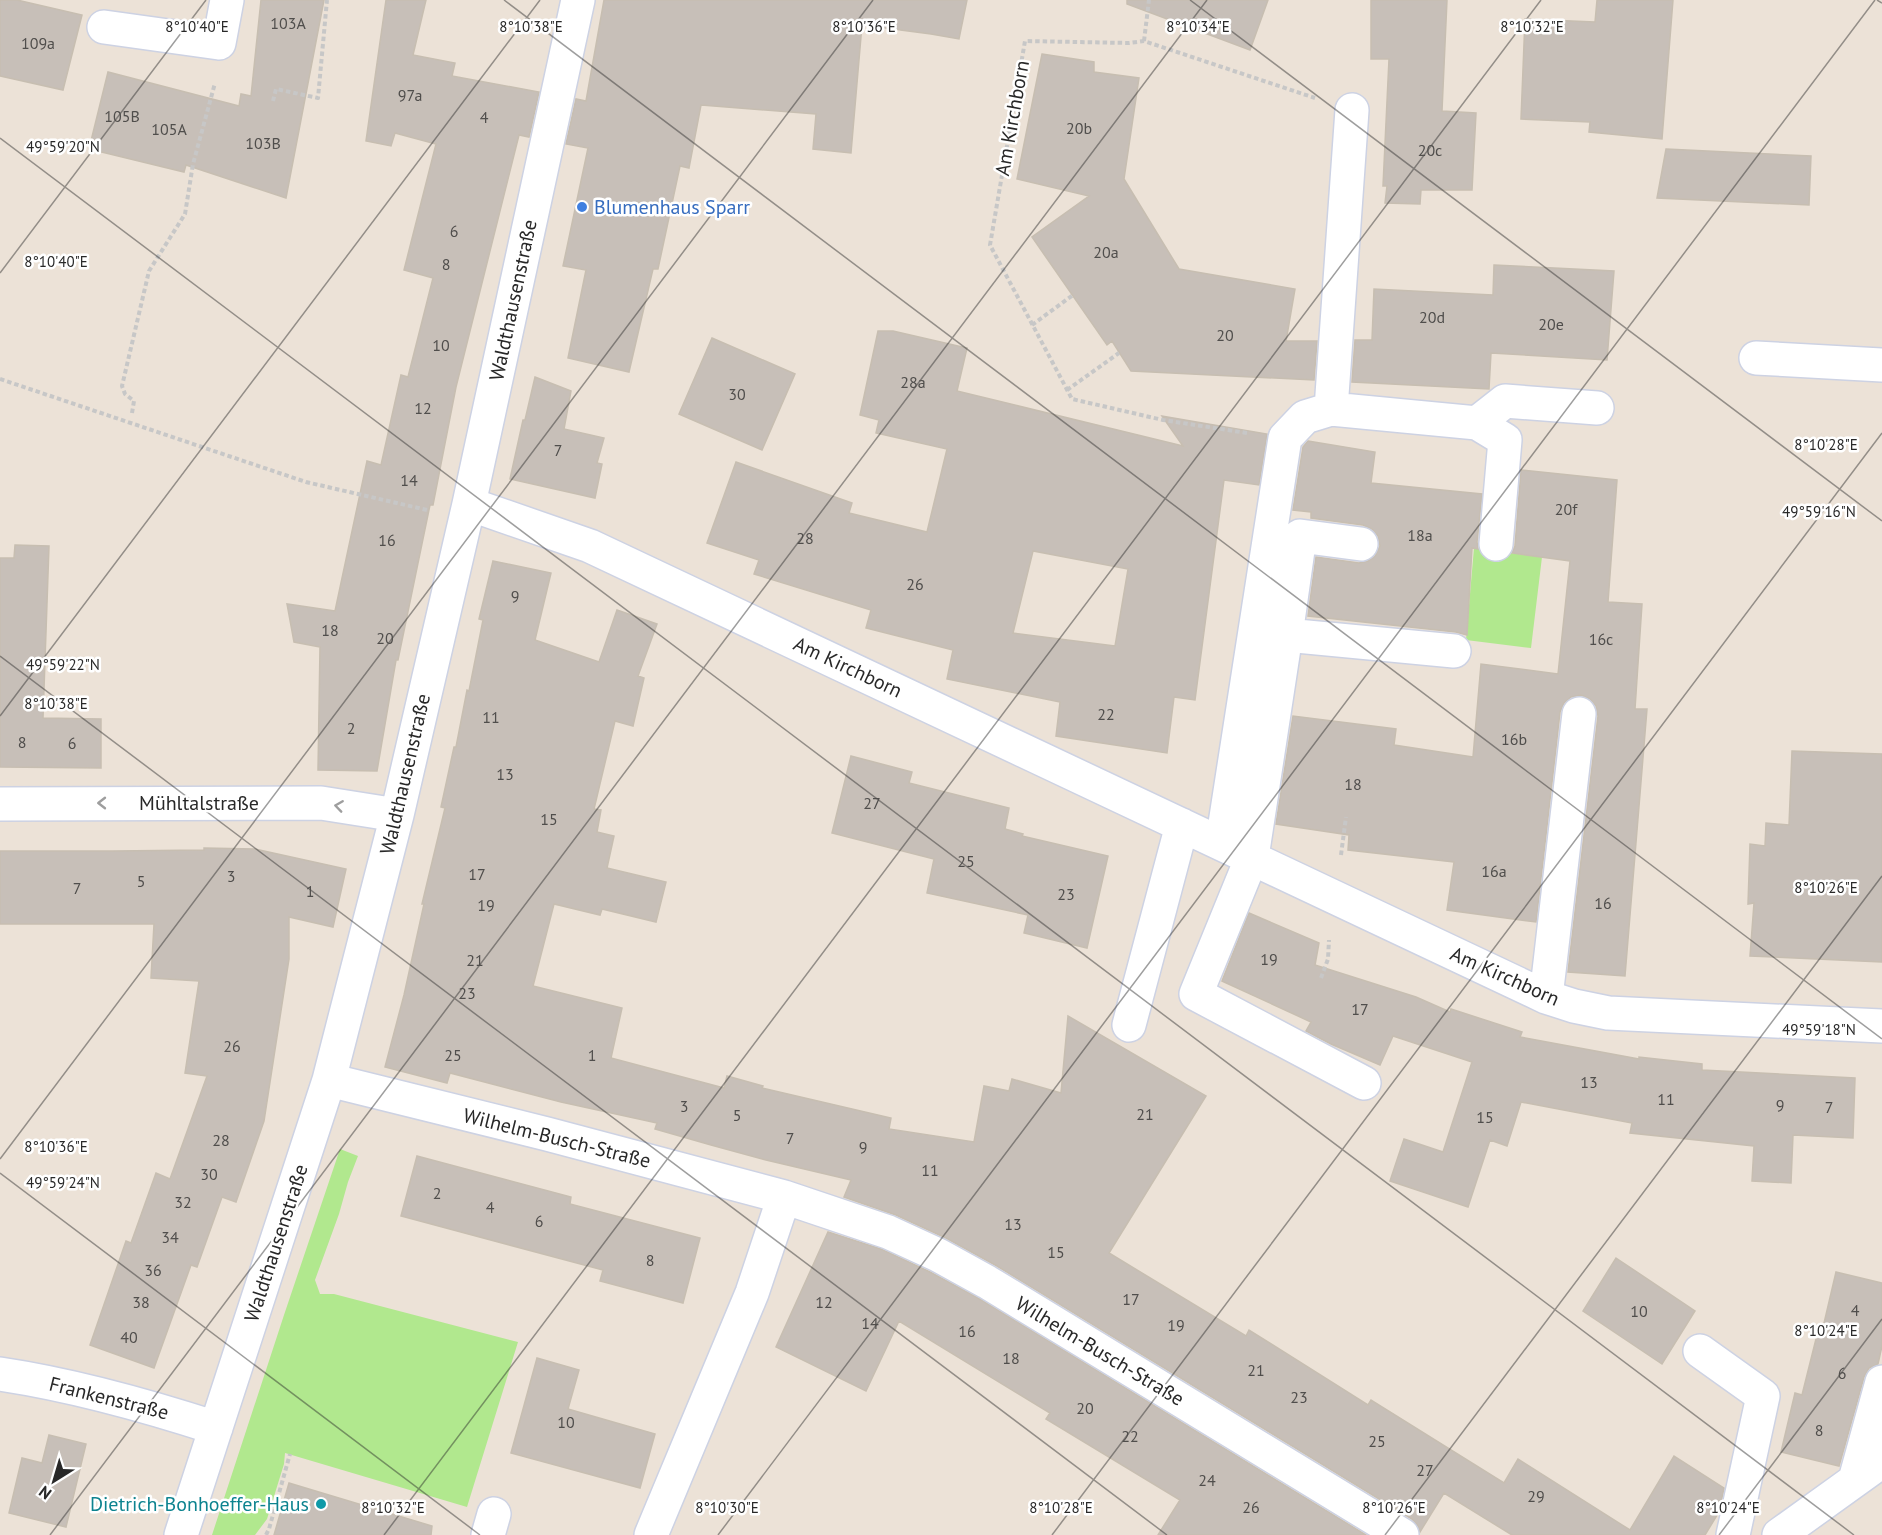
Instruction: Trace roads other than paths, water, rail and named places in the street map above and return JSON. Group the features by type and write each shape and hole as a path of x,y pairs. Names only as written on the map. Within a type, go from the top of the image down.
{"street":[{"path":"104,27 219,43 226,0"},
{"name":"Waldthausenstraße","path":"181,1535 329,1080 397,815 469,504 578,0"},
{"path":"1330,410 1352,110"},
{"path":"1756,358 1882,365"},
{"path":"1478,423 1505,401 1597,408"},
{"path":"1222,843 1285,438 1305,417 1330,410 1478,423 1505,440 1496,544"},
{"name":"Am Kirchborn","path":"469,504 590,546 1252,857 1546,998 1608,1013 1882,1026"},
{"path":"1361,544 1300,536 1252,857 1196,994 1364,1083"},
{"path":"1287,635 1454,651"},
{"path":"1546,998 1580,714"},
{"name":"Mühltalstraße","path":"0,804 321,803 397,815"},
{"path":"1129,1025 1182,825"},
{"name":"Wilhelm-Busch-Straße","path":"329,1080 784,1197 888,1232 938,1255 987,1282 1402,1535"},
{"path":"651,1535 752,1293 784,1197"},
{"path":"1700,1351 1763,1396 1733,1535"},
{"name":"Frankenstraße","path":"0,1374 108,1395 216,1428"},
{"path":"1855,1480 1882,1382"},
{"path":"1779,1535 1882,1461"}],"place":[{"name":"Blumenhaus Sparr","path":"582,207"},
{"name":"Dietrich-Bonhoeffer-Haus","path":"321,1504"}]}
